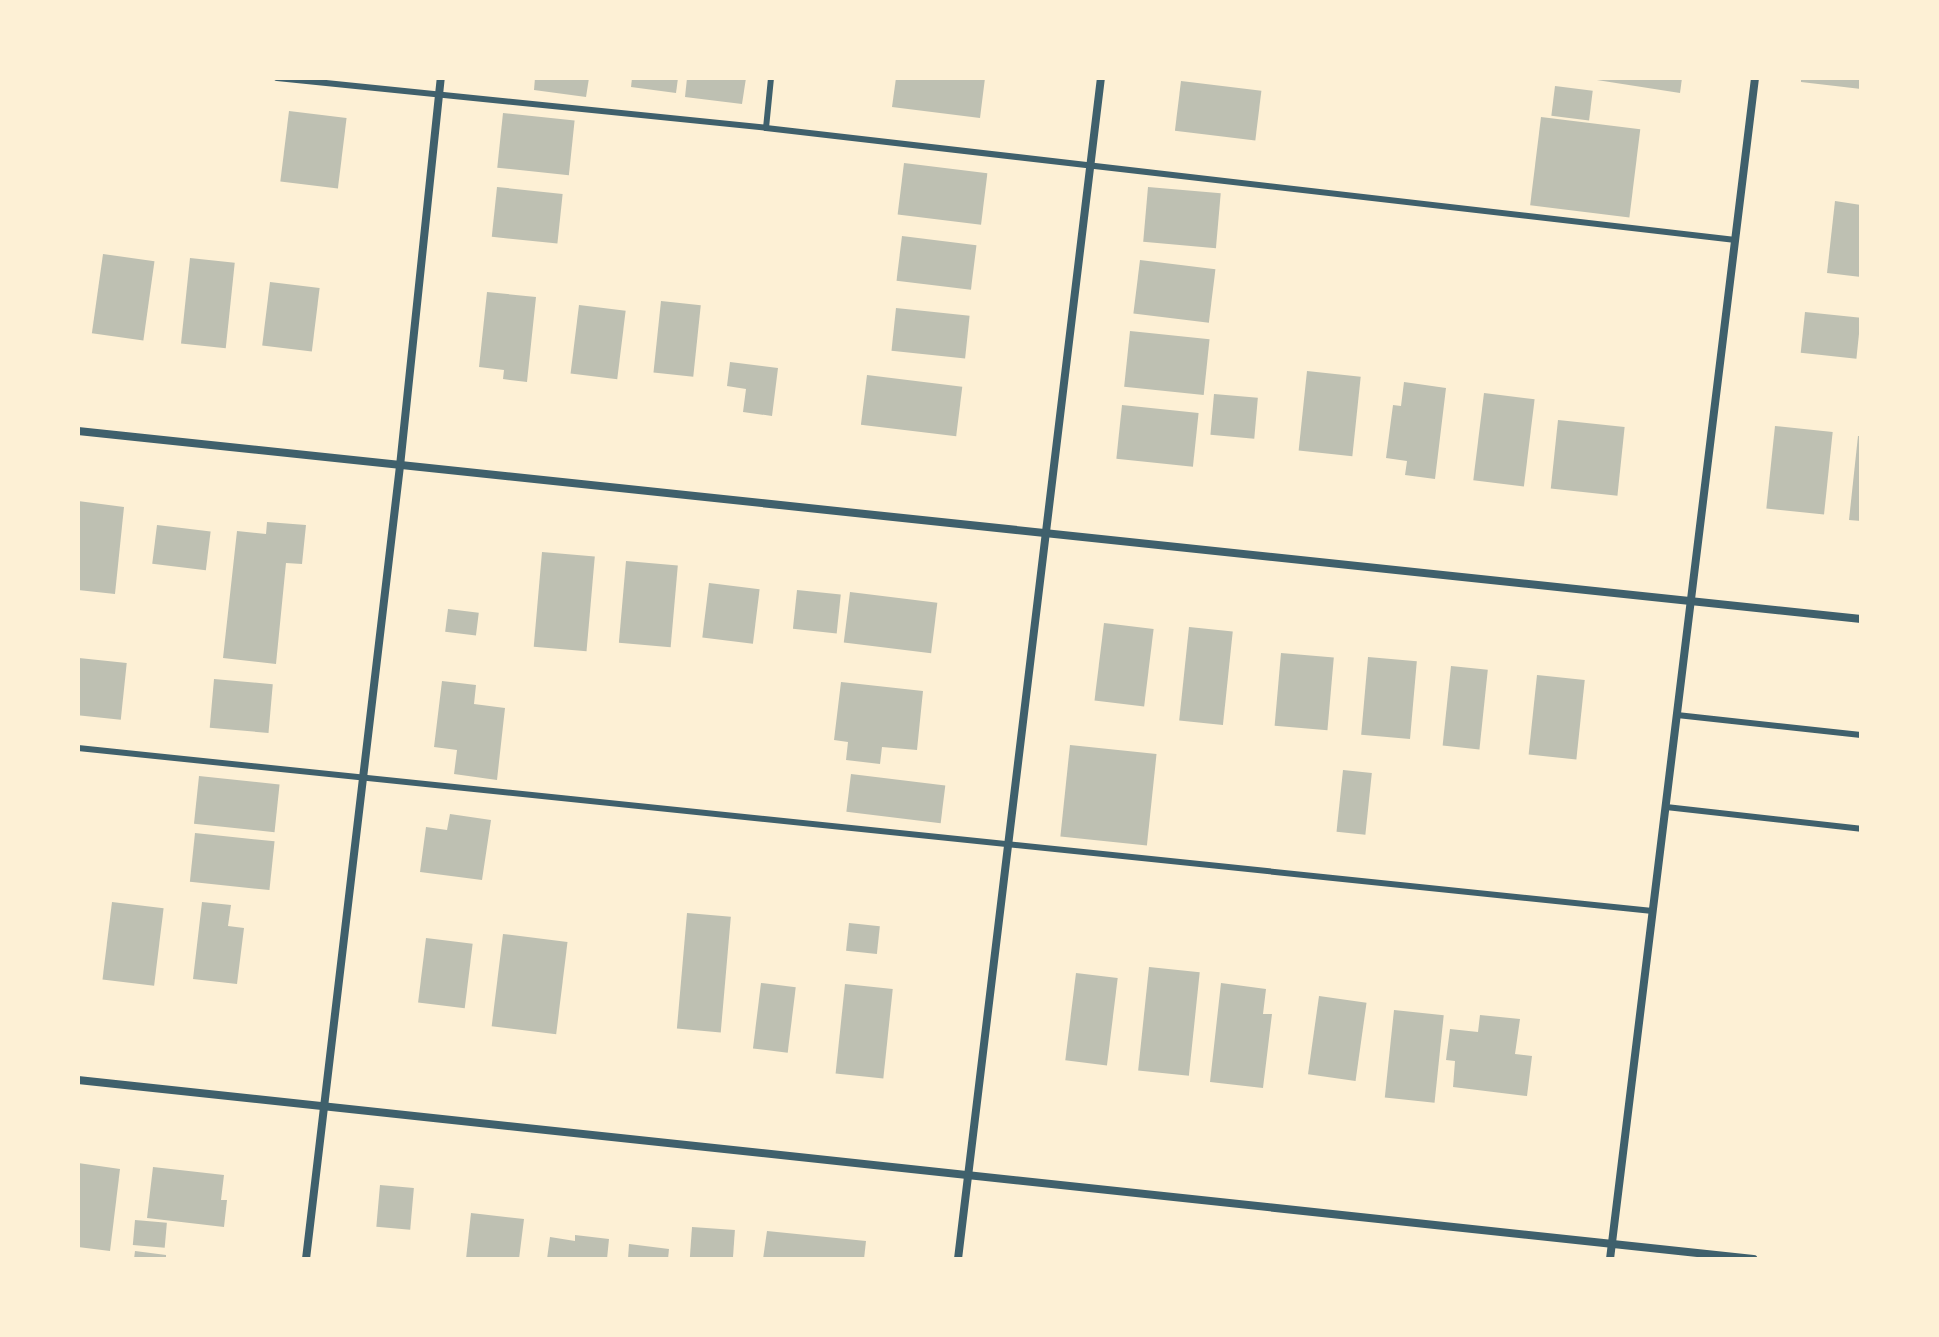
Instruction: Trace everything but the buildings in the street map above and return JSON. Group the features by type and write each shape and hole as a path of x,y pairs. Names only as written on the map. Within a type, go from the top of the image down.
{"street":[{"path":"306,1259 400,466 441,78"},
{"path":"958,1259 1043,531 1101,78"},
{"path":"1610,1259 1755,78"},
{"path":"78,431 1861,619"},
{"path":"78,1080 1753,1259"}],"lane":[{"path":"277,78 439,97 766,128 1736,240"},
{"path":"766,128 771,78"},
{"path":"1677,715 1861,735"},
{"path":"78,748 1006,847 1653,911"},
{"path":"1666,807 1861,829"}]}
